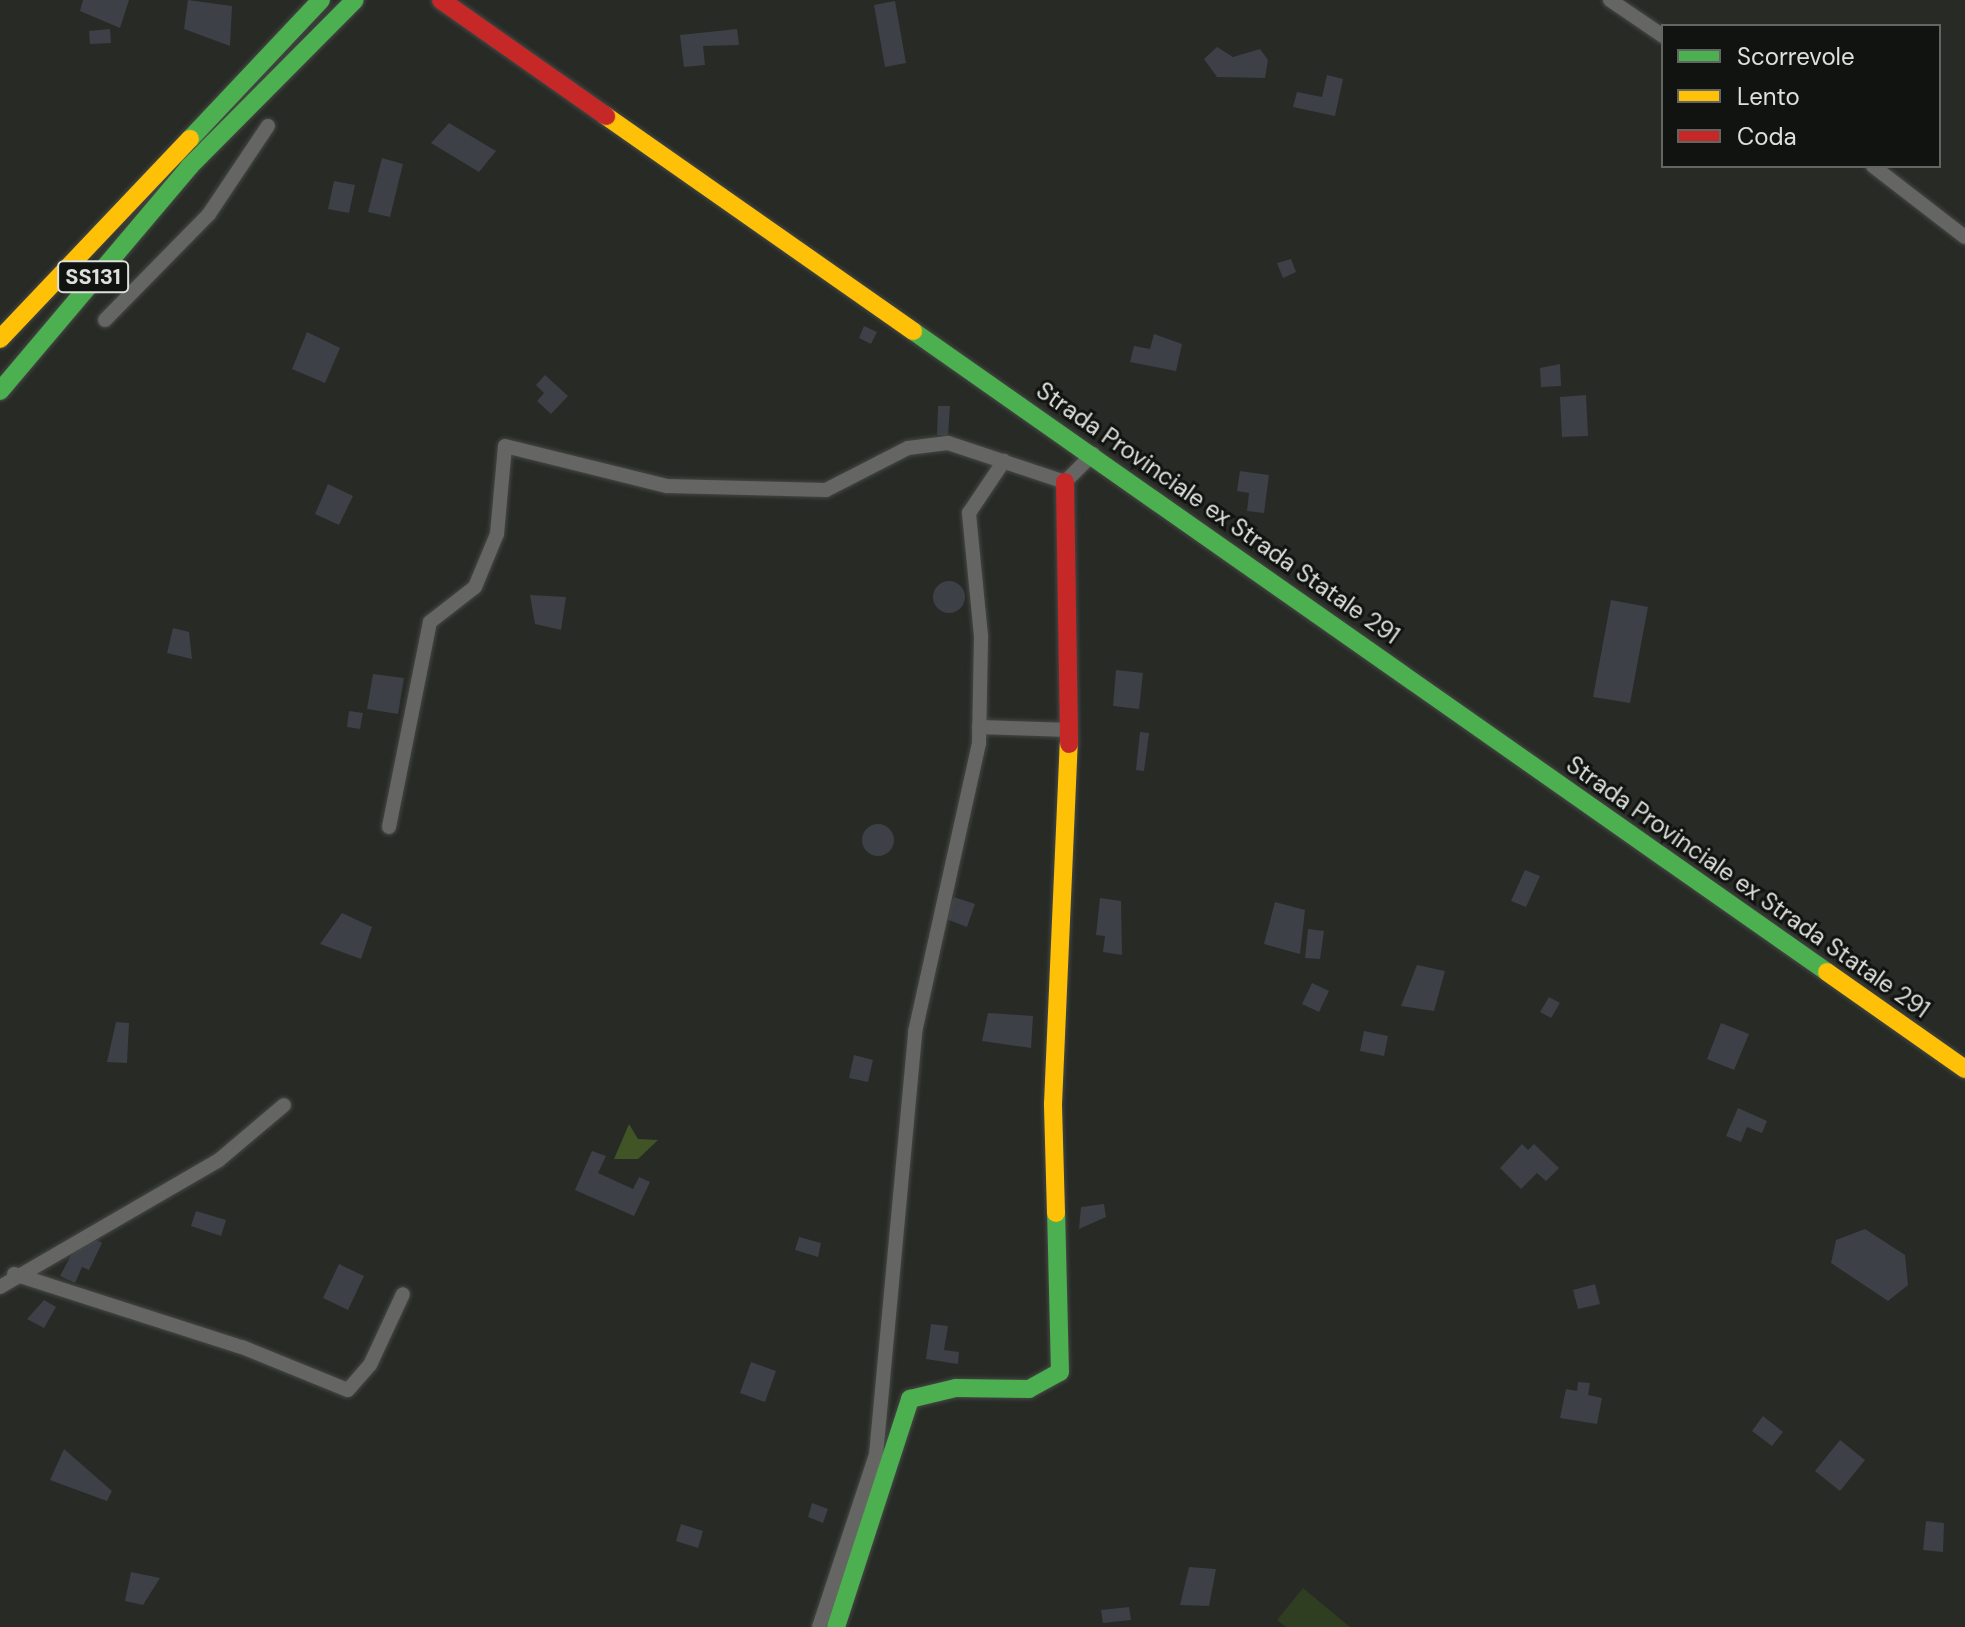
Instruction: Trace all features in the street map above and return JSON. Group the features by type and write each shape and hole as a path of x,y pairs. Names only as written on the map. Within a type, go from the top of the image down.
{"main road":[{"name":"SS131","path":"0,339 172,150 321,0"},
{"name":"SS131","path":"0,391 189,167 355,0"},
{"name":"Strada Provinciale ex Strada Statale 291","path":"441,0 1093,454 1965,1069"},
{"path":"836,1627 910,1399 956,1388 1029,1389 1060,1372 1053,1104 1070,730 1065,482"}],"street":[{"path":"1610,0 1661,35"},
{"path":"105,320 209,214 268,126"},
{"path":"1876,168 1965,237"},
{"path":"389,827 430,622 475,587 497,534 505,446 667,486 826,490 908,448 948,443 1065,482 1093,454"},
{"path":"819,1627 876,1455 915,1032 979,727 981,636 969,513 1004,461"},
{"path":"979,727 1070,730"},
{"path":"5,1278 219,1160 284,1105"},
{"path":"5,1278 242,1347 348,1390 370,1365 403,1294"}],"shaded area":[{"path":"629,1124 638,1139 658,1140 638,1159 614,1159"},
{"path":"1303,1588 1350,1627 1286,1627 1277,1620"}],"building":[{"path":"83,0 129,0 120,28 80,11"},
{"path":"188,0 232,6 230,46 184,29"},
{"path":"895,1 906,63 885,67 874,5"},
{"path":"110,29 111,43 90,44 89,31"},
{"path":"737,29 739,45 703,46 705,65 684,67 680,35"},
{"path":"1217,47 1233,57 1260,49 1268,60 1265,78 1217,77 1204,59"},
{"path":"1327,75 1343,79 1335,116 1293,107 1297,92 1322,97"},
{"path":"449,123 496,151 479,172 431,143"},
{"path":"382,158 403,164 390,217 368,212"},
{"path":"334,181 355,185 349,213 328,209"},
{"path":"1291,259 1296,272 1283,278 1277,263"},
{"path":"864,326 877,332 871,344 859,338"},
{"path":"307,332 340,348 325,383 292,369"},
{"path":"1154,334 1182,344 1176,371 1130,362 1134,346 1150,349"},
{"path":"1560,364 1561,386 1541,387 1540,368"},
{"path":"545,375 568,396 551,414 537,401 544,393 536,385"},
{"path":"1586,395 1588,436 1562,437 1560,397"},
{"path":"938,406 950,406 948,436 937,435"},
{"path":"1240,471 1269,475 1264,513 1247,511 1249,493 1237,491"},
{"path":"328,484 353,496 339,525 315,514"},
{"path":"949,581 960,586 965,597 960,608 949,613 938,608 933,597 938,586"},
{"path":"530,595 566,597 561,630 535,624"},
{"path":"1611,600 1648,607 1630,703 1593,697"},
{"path":"173,628 189,632 192,659 167,653"},
{"path":"1116,670 1143,673 1139,709 1113,706"},
{"path":"373,674 404,678 398,714 367,709"},
{"path":"349,711 363,713 360,729 347,727"},
{"path":"1140,732 1149,733 1144,771 1136,770"},
{"path":"878,824 889,829 894,840 889,851 878,856 867,851 862,840 867,829"},
{"path":"1525,870 1540,876 1526,907 1511,901"},
{"path":"954,897 975,904 967,927 946,919"},
{"path":"1100,898 1121,901 1122,955 1103,952 1105,936 1096,935"},
{"path":"1275,902 1305,910 1300,954 1264,944"},
{"path":"342,913 372,927 361,959 320,944"},
{"path":"1308,929 1324,931 1320,959 1305,958"},
{"path":"1417,965 1445,971 1434,1011 1401,1006"},
{"path":"1312,983 1329,991 1319,1012 1302,1004"},
{"path":"1549,997 1560,1003 1551,1018 1540,1012"},
{"path":"988,1013 1033,1016 1031,1048 982,1041"},
{"path":"116,1022 129,1023 127,1063 107,1062"},
{"path":"1721,1023 1749,1034 1734,1070 1707,1059"},
{"path":"1364,1031 1388,1036 1384,1056 1360,1051"},
{"path":"854,1055 873,1060 868,1082 849,1078"},
{"path":"1738,1108 1767,1121 1762,1133 1747,1127 1741,1142 1726,1136"},
{"path":"1522,1144 1528,1150 1534,1144 1559,1168 1546,1181 1537,1173 1521,1189 1500,1168"},
{"path":"592,1151 606,1156 598,1173 633,1189 639,1177 650,1182 634,1216 575,1190"},
{"path":"1104,1204 1106,1217 1079,1229 1081,1207"},
{"path":"196,1211 226,1220 221,1236 191,1226"},
{"path":"1865,1229 1905,1255 1908,1285 1888,1301 1831,1263 1836,1240"},
{"path":"91,1237 102,1243 89,1270 82,1267 75,1283 60,1276 78,1242"},
{"path":"799,1237 821,1243 818,1257 795,1250"},
{"path":"339,1264 364,1276 348,1310 323,1298"},
{"path":"1595,1284 1600,1304 1578,1309 1573,1290"},
{"path":"44,1300 56,1307 44,1328 27,1319"},
{"path":"931,1324 948,1326 944,1350 959,1352 958,1364 926,1359"},
{"path":"751,1362 776,1371 765,1402 740,1393"},
{"path":"1578,1382 1590,1383 1588,1395 1602,1398 1597,1424 1560,1418 1566,1389 1577,1391"},
{"path":"1763,1416 1783,1432 1772,1446 1752,1431"},
{"path":"1840,1440 1865,1460 1840,1491 1815,1471"},
{"path":"64,1449 112,1491 107,1501 50,1480"},
{"path":"812,1503 828,1509 823,1523 808,1517"},
{"path":"1926,1521 1944,1523 1943,1552 1923,1550"},
{"path":"681,1524 703,1531 698,1548 676,1541"},
{"path":"1189,1567 1216,1569 1209,1606 1180,1605"},
{"path":"131,1572 160,1578 143,1605 125,1601"},
{"path":"1129,1607 1131,1620 1103,1623 1101,1610"}],"traffic: fast":[{"path":"190,139 321,0"},
{"path":"0,391 189,167 355,0"},
{"path":"913,331 1827,972"},
{"path":"836,1627 910,1399 956,1388 1029,1389 1060,1372 1056,1213"}],"traffic: slow":[{"path":"606,116 913,331"},
{"path":"0,339 190,139"},
{"path":"1056,1213 1053,1104 1069,744"},
{"path":"1827,972 1965,1069"}],"traffic: jam":[{"path":"441,0 606,116"},
{"path":"1065,482 1069,744"}]}
